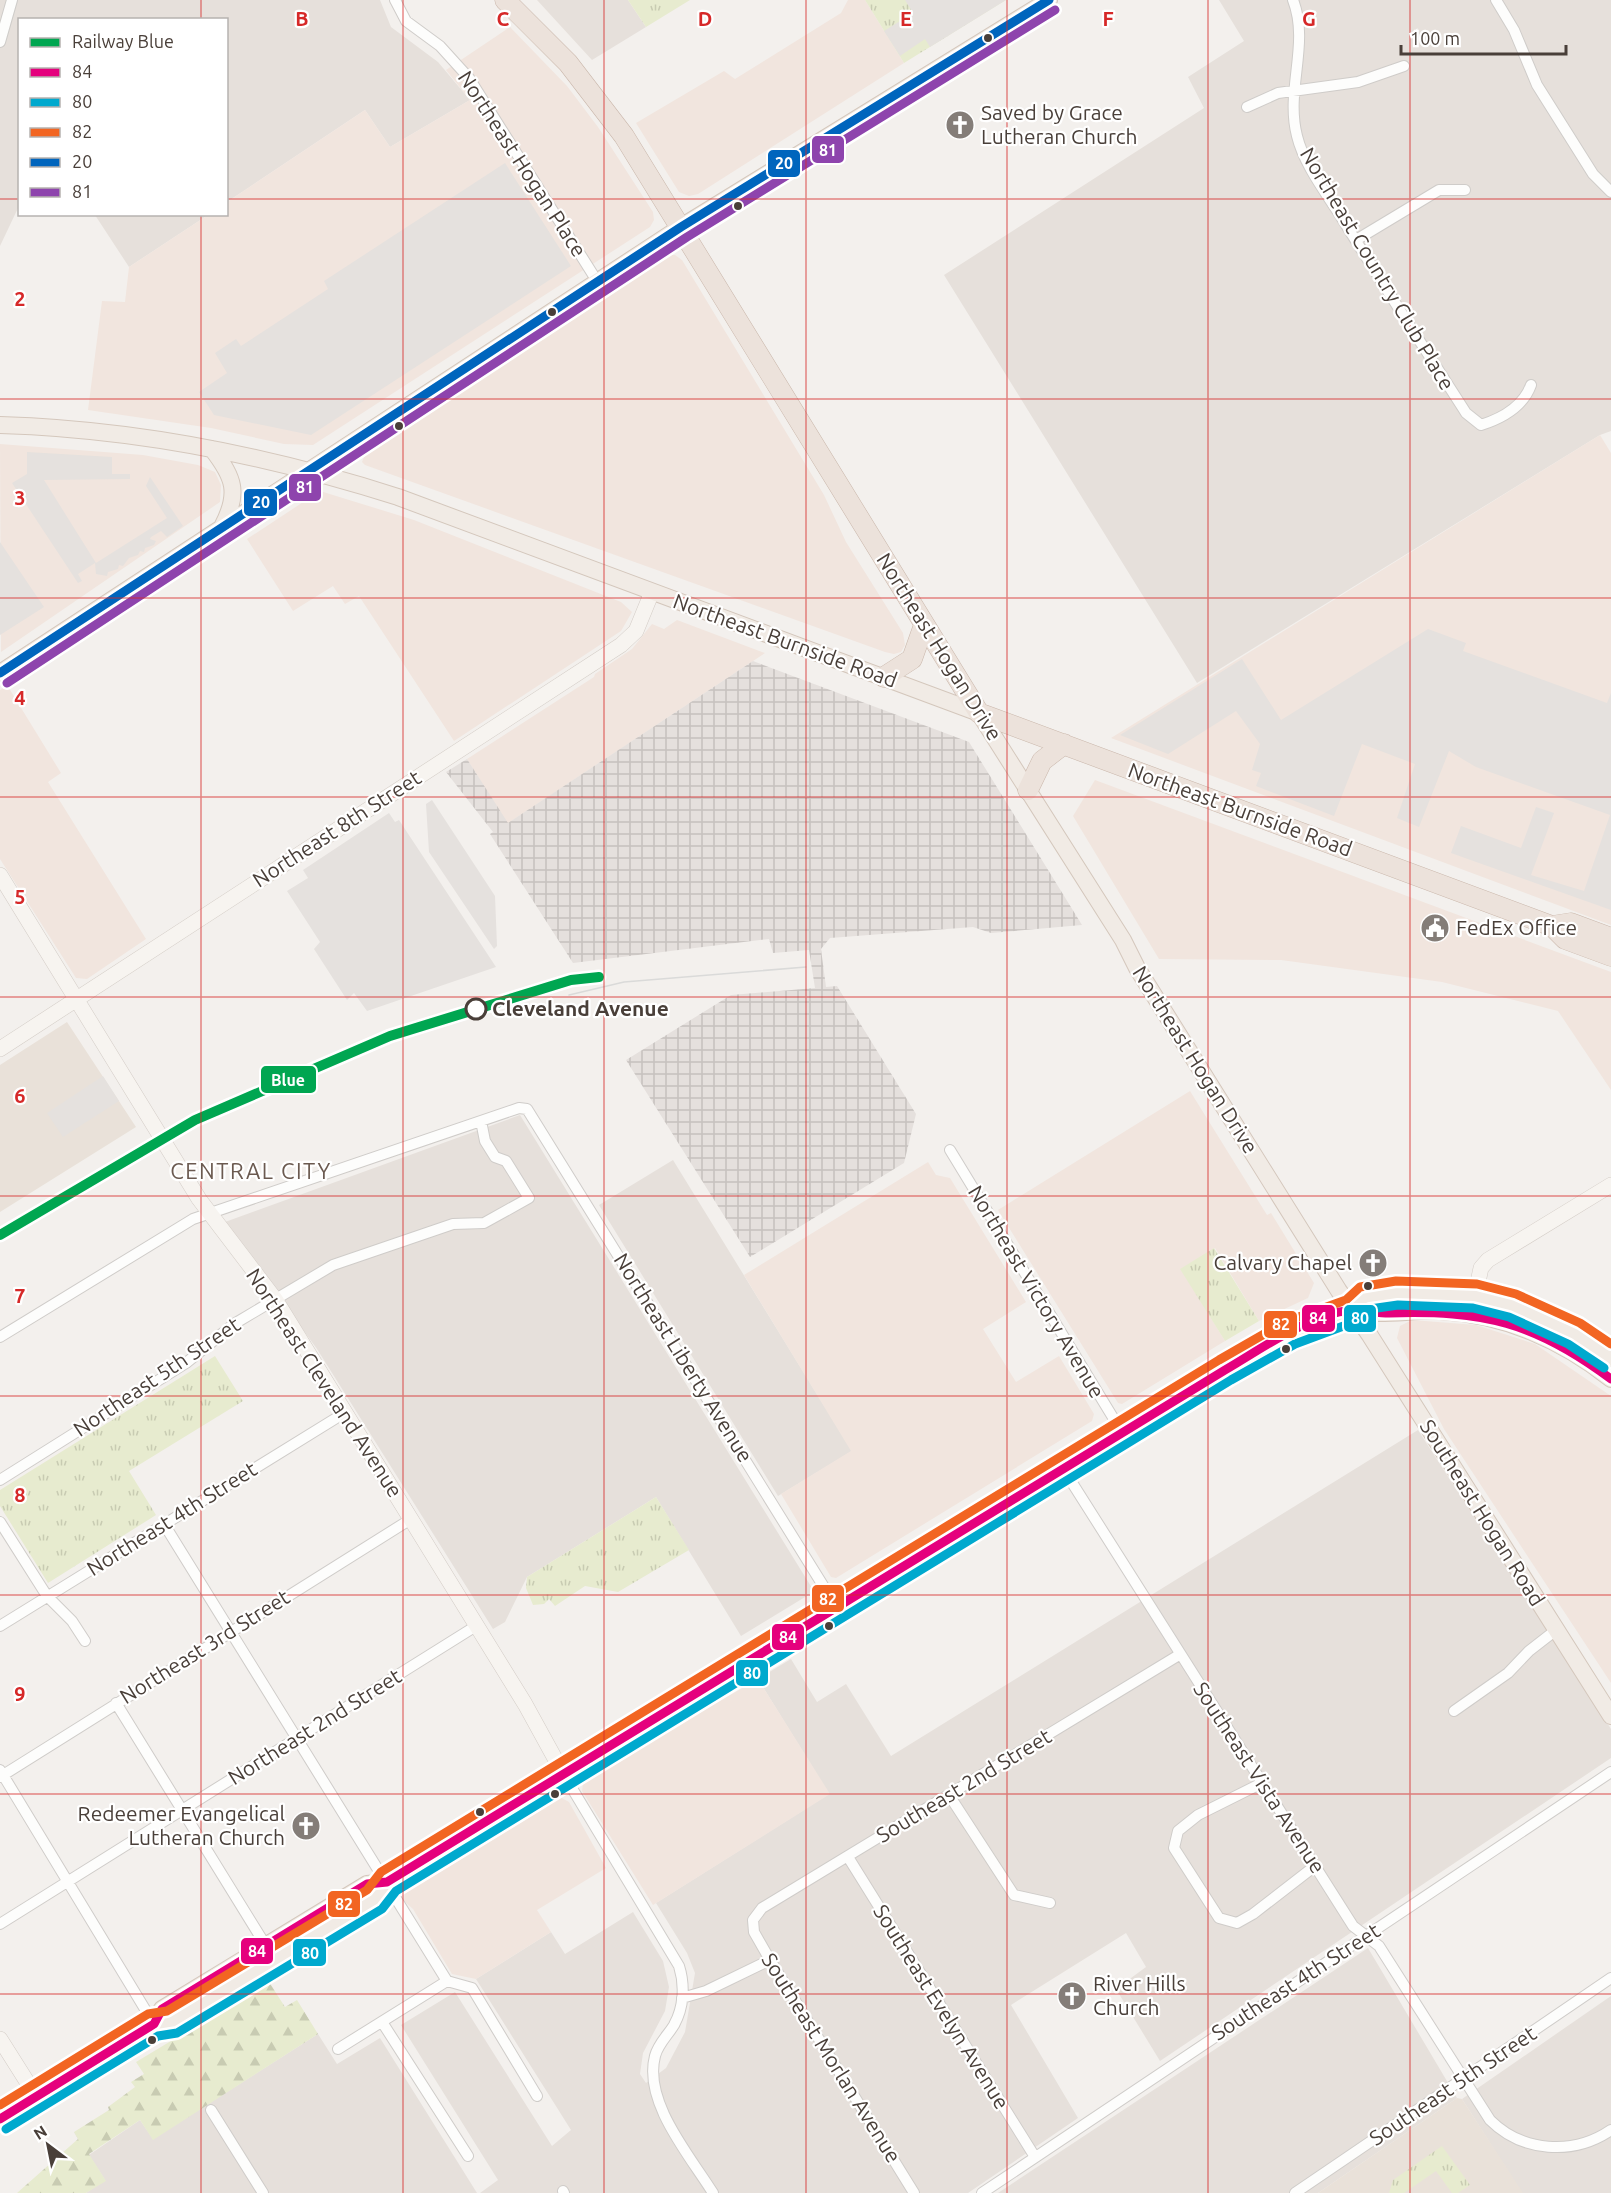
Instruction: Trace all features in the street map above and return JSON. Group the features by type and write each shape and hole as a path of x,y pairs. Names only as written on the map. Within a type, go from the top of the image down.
{"highway":[{"name":"Northeast Hogan Drive","path":"506,0 556,49 624,136 980,713"},
{"path":"884,677 912,659 924,625"},
{"name":"Northeast Burnside Road","path":"980,713 1552,926 1565,939 1605,952"},
{"path":"1028,790 1042,761 1064,744"},
{"name":"Northeast Burnside Road","path":"1552,926 1571,923 1611,938"}],"main road":[{"path":"0,673 681,227 1049,0"},
{"name":"Northeast Burnside Road","path":"0,425 100,432 212,449 309,471 398,497 980,713"},
{"path":"212,449 224,464 233,487 232,506 221,529"},
{"name":"Northeast 8th Street","path":"0,1049 621,645 636,631 652,592"},
{"name":"Northeast Hogan Drive","path":"980,713 1352,1310"},
{"name":"Northeast Cleveland Avenue","path":"0,875 209,1214 275,1299 346,1412 525,1704 564,1775"},
{"path":"1475,1296 1481,1268 1488,1260 1611,1185"},
{"path":"1352,1310 1365,1298 1397,1293 1475,1296 1536,1314 1574,1333 1611,1358"},
{"path":"154,2024 162,2008 367,1884 387,1882 1280,1339 1318,1321 1352,1310 1380,1313 1440,1311 1466,1313 1528,1330 1571,1351 1611,1379"},
{"name":"Southeast Hogan Road","path":"1352,1310 1611,1716"},
{"path":"1528,1330 1536,1314"},
{"path":"0,2119 154,2024 171,2023 376,1899 387,1882"},
{"path":"222,1992 237,1974 264,1955 266,1946"},
{"path":"0,2039 36,2096"}],"street":[{"path":"0,42 12,0"},
{"name":"Northeast Hogan Place","path":"395,0 406,21 446,51 470,78 597,282"},
{"name":"Northeast Country Club Place","path":"1293,0 1300,45 1292,90 1292,112 1297,138 1310,166 1466,413 1481,425 1498,420 1520,404 1527,396 1531,385"},
{"path":"1496,0 1514,30 1533,80 1587,166 1611,192"},
{"path":"1247,107 1292,90 1358,82 1404,66"},
{"path":"1356,240 1439,190 1465,190"},
{"name":"Northeast Liberty Avenue","path":"482,1121 519,1108 526,1109 837,1608"},
{"path":"0,1337 193,1219 482,1121"},
{"name":"Northeast 5th Street","path":"0,1480 186,1363 224,1332 275,1299 351,1257 453,1224 484,1223 529,1198 506,1161 495,1157 485,1141 482,1121"},
{"name":"Northeast Victory Avenue","path":"950,1150 1123,1434"},
{"name":"Northeast 4th Street","path":"0,1626 346,1412"},
{"name":"Southeast Vista Avenue","path":"1064,1470 1353,1926 1379,1946 1490,2120 1501,2131 1528,2144 1547,2147 1579,2145 1611,2130"},
{"name":"Northeast 3rd Street","path":"1,1774 411,1519"},
{"path":"0,1522 47,1596 72,1621 85,1641"},
{"path":"164,1524 447,1981 472,1988 537,2096"},
{"name":"Northeast 2nd Street","path":"0,1924 476,1626"},
{"path":"1454,1711 1508,1673 1529,1651 1556,1630"},
{"name":"Southeast 2nd Street","path":"753,1920 762,1908 1179,1654"},
{"path":"116,1703 266,1946"},
{"name":"Southeast 4th Street","path":"982,2193 1611,1772"},
{"path":"1,1774 154,2024"},
{"path":"564,1775 673,1952 681,1973 682,1998 674,2025 659,2046 653,2068 658,2101 713,2193"},
{"path":"1262,1783 1198,1815 1178,1831 1174,1848 1191,1878 1219,1918 1237,1923 1253,1914 1315,1866"},
{"path":"949,1795 1014,1894 1050,1903"},
{"name":"Southeast Evelyn Avenue","path":"848,1857 1035,2157"},
{"name":"Southeast Morlan Avenue","path":"753,1920 754,1932 770,1960 914,2193"},
{"path":"682,1998 706,1991 770,1960"},
{"name":"Southeast 5th Street","path":"1295,2193 1611,1978"},
{"path":"338,2049 447,1981"},
{"path":"382,2022 468,2156"},
{"path":"211,2110 263,2193"}],"shaded area":[{"path":"0,0 380,0 391,27 438,62 470,100 390,147 365,110 228,201 228,18 18,18 18,208 0,246"},
{"path":"537,0 628,0 646,27 592,60"},
{"path":"848,0 865,0 904,63 698,194 689,196 679,192 636,123 724,71 735,79 841,13"},
{"path":"905,0 1006,0 930,47 925,39 900,56 884,31 913,13"},
{"path":"1219,0 1611,0 1611,431 1600,435 1197,683 944,275 1204,108 1188,77 1244,41"},
{"path":"510,27 567,86 598,127 653,212 654,220 650,227 313,445 284,444 211,428 88,410 102,301 125,302 129,267 206,216 228,216 228,201 365,110 390,147 470,100 446,70"},
{"path":"505,163 571,266 311,435 214,415 199,392 227,373 215,353 236,339 241,346 328,289 324,281"},
{"path":"96,216 206,216 129,267"},
{"path":"670,255 675,255 682,260 824,495 846,542 903,633 905,645 901,652 894,654 885,652 362,462 366,452"},
{"path":"1600,435 1611,453 1611,925 1111,738"},
{"path":"0,444 143,455 198,465 215,472 221,485 220,502 1,652"},
{"path":"27,452 112,457 112,474 130,474 130,479 44,480 96,563 167,518 146,486 150,477 183,526 167,537 161,531 151,537 150,539 156,541 154,545 129,558 123,566 119,565 118,569 108,572 107,576 96,574 95,563 78,574 82,581 78,583 12,483 27,474"},
{"path":"320,491 414,520 621,602 632,612 621,631 454,741 359,596 345,604 333,586 293,611 247,539"},
{"path":"0,542 44,607 0,635"},
{"path":"677,620 765,653 507,824 467,759 594,677 595,674 632,649 652,624 664,629"},
{"path":"1428,629 1466,643 1463,651 1607,703 1611,693 1611,910 1451,853 1461,826 1521,848 1536,807 1554,813 1531,875 1584,891 1610,815 1476,767 1449,751 1419,827 1397,818 1415,764 1362,744 1334,816 1256,786 1261,773 1252,770 1260,744 1236,711 1168,754 1120,735 1242,659 1281,720"},
{"path":"753,661 969,742 1082,925 991,933 973,927 830,938 821,949 826,987 837,986 916,1114 904,1163 750,1257 626,1060 731,995 815,988 809,950 773,953 769,939 573,963 490,834 493,832 446,772 467,759 508,823"},
{"path":"7,685 61,773 48,782 146,939 87,979 76,978 0,859 0,690"},
{"path":"1095,780 1611,972 1611,1090 1558,1011 1442,982 1281,960 1159,959 1073,816"},
{"path":"432,800 495,896 497,946 494,949 429,852 426,804"},
{"path":"389,813 395,822 399,820 496,967 367,1011 354,993 347,1000 314,949 320,942 287,891 308,878 303,870"},
{"path":"67,1022 136,1127 0,1212 0,1065"},
{"path":"103,1076 119,1101 63,1137 47,1113"},
{"path":"1190,1091 1267,1215 1271,1213 1314,1283 1308,1298 1259,1321 1215,1248 1181,1269 1225,1341 1122,1404 1118,1403 998,1210"},
{"path":"520,1115 812,1588 810,1594 741,1636 656,1497 527,1577 505,1622 493,1629 317,1349 225,1222"},
{"path":"673,1160 852,1451 778,1496 599,1205"},
{"path":"928,1162 936,1175 950,1178 1026,1302 983,1329 1016,1382 1059,1356 1094,1414 1092,1421 836,1578 831,1577 781,1494 851,1451 744,1275"},
{"path":"1412,1320 1476,1325 1535,1344 1611,1396 1611,1683 1444,1429 1397,1338 1400,1326"},
{"path":"1418,1430 1611,1729 1611,1758 1160,2061 1116,1989 1146,1967 1126,1933 1011,2005 1078,2118 968,2193 480,2193 498,2180 401,2025 455,1992 552,2146 571,2130 476,1979 551,1932 565,1954 633,1912 663,1961 669,1987 665,2011 643,2053 640,2074 646,2083 666,2068 685,2032 695,1973 687,1953 656,1903 829,1794 758,1679 791,1659 817,1702 846,1684 891,1756"},
{"path":"758,1679 830,1794 653,1905 582,1791 583,1784 588,1777"},
{"path":"560,1797 569,1802 606,1868 537,1910 551,1932 476,1979 452,1974 413,1909 404,1901 405,1891 411,1885 422,1883 543,1809 550,1800"},
{"path":"1368,1948 1457,2098 1318,2193 998,2193"},
{"path":"1611,1996 1611,2193 1522,2193 1462,2099"},
{"path":"318,2034 337,2064 380,2038 477,2193 86,2193 105,2180 89,2155 140,2120 153,2139"},
{"path":"1457,2098 1462,2099 1523,2193 1318,2193"}],"green space":[{"path":"628,0 690,0 646,27"},
{"path":"865,0 1006,0 904,63"},
{"path":"1214,1248 1259,1321 1225,1341 1180,1269"},
{"path":"215,1356 243,1401 129,1471 156,1515 48,1583 0,1506 0,1490"},
{"path":"656,1497 689,1550 618,1592 585,1586 555,1606 549,1599 544,1604 533,1605 526,1588 527,1577"},
{"path":"269,1982 285,2007 297,2000 318,2034 153,2140 140,2120 89,2154 106,2181 86,2193 17,2193 78,2139 74,2132 109,2110 108,2107 135,2087 131,2082 144,2074 136,2062"},
{"path":"1442,2146 1470,2185 1458,2193 1452,2193 1436,2171 1404,2193 1389,2193 1393,2180"}],"tram line":[{"path":"569,995 624,982 806,967"}],"rail line":[{"name":"Blue","path":"0,1235 195,1120 390,1036 571,980 599,977"}],"transit line":[{"name":"20","path":"0,673 681,227 1049,0"},
{"name":"81","path":"7,683 687,237 1055,10"},
{"name":"82","path":"0,2105 148,2014 167,2011 367,1890 381,1872 1219,1360 1285,1322 1346,1300 1360,1287 1396,1281 1477,1284 1516,1294 1580,1323 1611,1344"},
{"name":"80","path":"6,2129 158,2036 177,2033 382,1909 396,1891 1231,1380 1295,1344 1357,1321 1370,1309 1398,1305 1473,1308 1509,1317 1568,1344 1604,1368"},
{"name":"84","path":"0,2119 154,2024 162,2009 367,1884 387,1882 1266,1345 1309,1322 1352,1310 1453,1314 1481,1318 1532,1332 1557,1344 1611,1379"}],"place":[{"name":"Saved by Grace Lutheran Church","path":"960,125"},
{"name":"FedEx Office","path":"1435,928"},
{"name":"Cleveland Avenue","path":"476,1009"},
{"name":"Calvary Chapel","path":"1373,1263"},
{"name":"Redeemer Evangelical Lutheran Church","path":"306,1826"},
{"name":"River Hills Church","path":"1072,1996"}],"district":[{"name":"CENTRAL CITY","path":"251,1171"}]}
